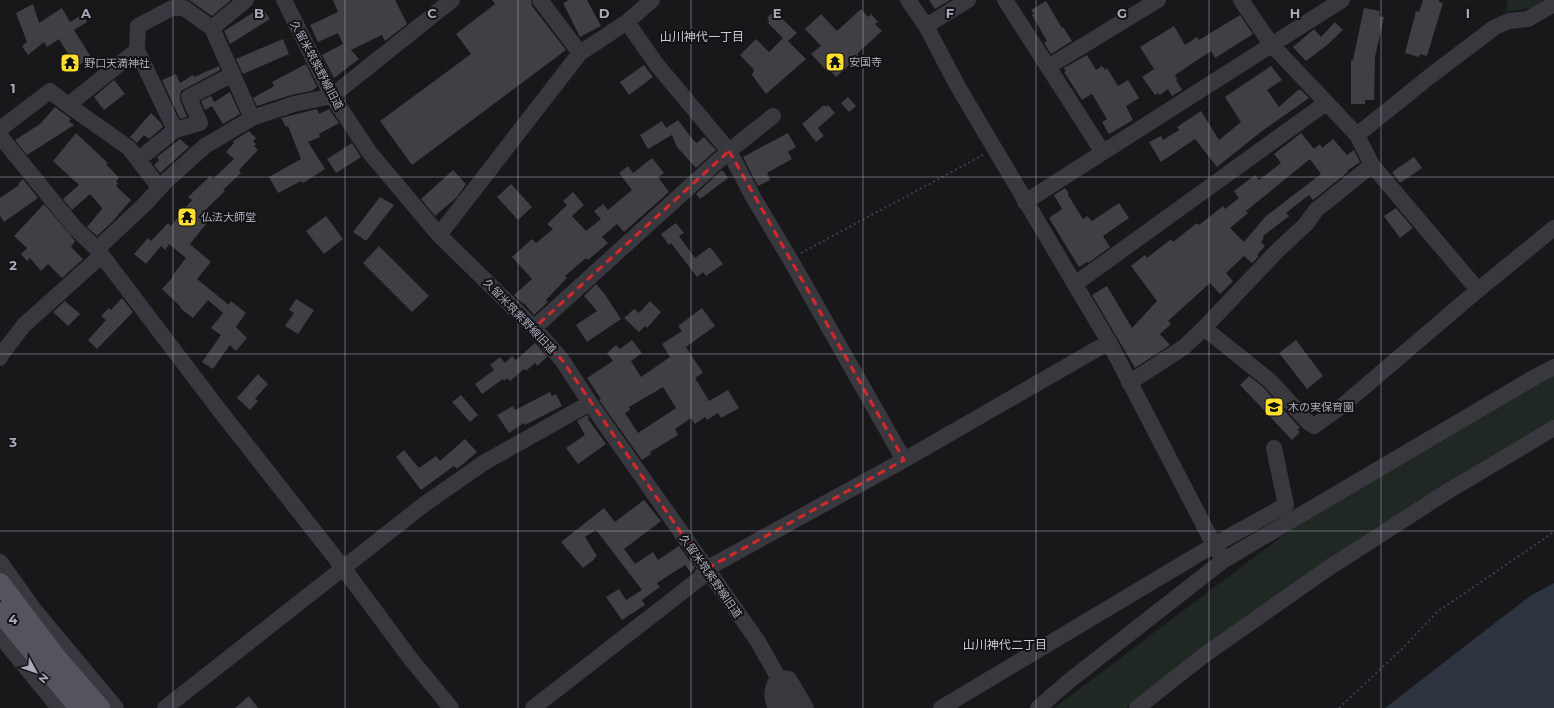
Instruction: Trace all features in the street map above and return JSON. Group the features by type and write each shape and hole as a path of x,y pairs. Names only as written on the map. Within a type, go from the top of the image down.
{"main road":[{"path":"0,583 56,657 100,708"},
{"path":"0,612 79,708"}],"street":[{"path":"212,28 246,0"},
{"name":"久留米筑紫野線旧道","path":"284,0 332,96 370,153 439,235 534,328 562,360 590,403 757,640 778,677 790,708"},
{"path":"0,358 24,325 100,252 159,187 205,146 252,118 294,104 332,96 452,0"},
{"path":"540,0 580,53"},
{"path":"439,235 580,53 627,22 652,0"},
{"path":"908,0 926,26 957,85 994,149 1109,342 1214,545 1224,560"},
{"path":"926,26 968,0"},
{"path":"1005,0 1102,151"},
{"path":"1048,67 1158,0"},
{"path":"1241,0 1271,44 1357,135 1372,165 1478,290"},
{"path":"1025,202 1102,151 1342,0"},
{"path":"1357,135 1429,76 1495,27 1509,21 1528,19 1554,4"},
{"path":"174,130 137,50 138,26 172,8 184,8 212,28 252,118"},
{"path":"627,22 657,66 729,151 753,197 790,259 904,460"},
{"path":"68,105 137,50"},
{"path":"138,160 174,130 200,122 189,97 233,74"},
{"path":"0,129 50,91 129,148 159,187"},
{"path":"1075,284 1326,103"},
{"path":"534,328 729,151 773,116"},
{"path":"0,136 75,228 100,252 220,411 344,569 410,658 451,708"},
{"path":"1129,383 1184,347 1277,251 1306,224 1316,210 1372,165"},
{"path":"1204,328 1269,380 1308,422 1314,426 1324,421 1478,290 1554,228"},
{"path":"533,708 699,579 706,569 904,460 1109,342"},
{"path":"1038,708 1069,681 1224,560 1554,367"},
{"path":"165,708 344,569 426,503 486,462 590,403"},
{"path":"1137,708 1203,656 1327,569 1445,493 1554,428"},
{"path":"941,708 1214,545 1286,505 1274,448"},
{"path":"0,562 35,611 116,708"},
{"path":"0,636 59,708"},
{"path":"776,708 772,700 772,688 778,677 789,679 806,708"}],"path":[{"path":"790,259 994,149"},
{"path":"1339,708 1403,648 1437,612 1554,532"}],"highlighted area":[{"path":"729,151 904,460 706,569 562,360 534,328"}],"shaded area":[{"path":"1508,0 1544,0 1531,8 1505,12"},
{"path":"1554,372 1554,423 1515,444 1380,525 1241,621 1126,708 1054,708 1309,516"}],"water":[{"path":"1554,583 1554,708 1385,708 1530,596"}],"building":[{"path":"189,0 231,0 212,16"},
{"path":"333,0 395,0 407,24 385,41 382,35 351,50 359,59 334,78 322,55 343,44 338,33 318,42 310,25 338,12"},
{"path":"492,0 531,0 532,6 566,50 412,165 380,121 471,54 456,34 495,4"},
{"path":"569,0 587,0 601,26 580,37 563,3"},
{"path":"929,0 950,0 935,9"},
{"path":"1423,0 1439,0 1439,2 1443,3 1427,56 1420,54 1419,57 1405,53 1416,11 1419,12"},
{"path":"1046,1 1062,28 1063,27 1072,41 1051,54 1044,43 1047,41 1032,15 1034,13 1031,10"},
{"path":"33,4 39,23 62,8 70,22 83,14 87,22 74,30 91,57 76,67 59,39 47,47 44,42 28,55 22,46 27,42 16,13"},
{"path":"262,7 270,19 230,44 224,31"},
{"path":"1364,8 1380,11 1379,16 1384,17 1375,57 1374,100 1365,100 1365,104 1351,104 1351,60 1353,60"},
{"path":"861,9 868,17 871,14 878,22 875,24 882,31 860,51 857,55 859,56 836,77 827,67 825,69 811,54 821,46 805,29 821,14 837,31"},
{"path":"774,11 797,33 788,41 806,59 766,94 752,75 754,70 740,55 756,39 769,52 783,38 768,23 769,21 767,18"},
{"path":"1240,15 1253,34 1215,58 1211,51 1175,75 1176,80 1182,90 1172,96 1168,89 1160,95 1158,93 1155,95 1142,77 1154,69 1140,47 1174,26 1185,45 1197,37 1199,40"},
{"path":"1335,22 1343,30 1327,45 1306,61 1293,47 1314,29 1321,37"},
{"path":"283,39 289,54 243,74 236,59"},
{"path":"1087,55 1096,70 1102,66 1105,70 1107,68 1118,86 1128,80 1139,98 1126,106 1133,120 1109,134 1102,122 1107,119 1092,94 1082,100 1064,72 1066,71 1064,68"},
{"path":"306,64 317,87 311,91 291,95 257,106 253,98 274,86 272,82"},
{"path":"644,65 653,77 629,95 620,82"},
{"path":"219,66 220,70 181,91 180,100 187,117 180,119 162,80 176,74 180,83 193,75 194,77"},
{"path":"1271,66 1282,80 1267,90 1279,107 1298,90 1301,90 1309,98 1262,131 1217,167 1195,139 1161,162 1149,142 1161,136 1163,140 1179,130 1177,127 1201,111 1219,140 1241,122 1225,97"},
{"path":"114,80 125,94 104,110 94,97"},
{"path":"230,92 240,114 223,124 212,106 205,110 201,101 211,96 214,102"},
{"path":"848,97 856,106 849,112 841,103"},
{"path":"824,105 826,107 828,105 835,113 818,128 824,136 816,142 802,124"},
{"path":"55,107 71,119 69,121 74,125 27,155 15,140 40,124"},
{"path":"317,109 319,114 329,109 339,123 319,134 320,137 308,142 325,169 303,183 301,181 278,193 269,177 301,159 288,126 286,127 281,118"},
{"path":"151,113 163,127 149,139 144,135 137,143 130,137"},
{"path":"678,120 693,140 697,143 704,137 716,150 696,168 677,147 672,135 648,149 640,135 662,121 666,128"},
{"path":"249,131 256,138 253,141 256,144 254,146 258,150 239,170 241,173 223,190 225,191 198,217 207,223 190,244 211,262 197,279 229,305 231,301 246,313 236,327 247,338 236,351 230,345 213,369 202,362 221,335 211,328 223,313 208,300 193,318 180,308 181,307 162,289 173,277 172,276 186,258 169,244 165,250 161,246 146,264 134,254 148,238 151,241 168,223 171,226 192,200 188,197 210,176 213,179 234,159 226,152 234,143 233,141"},
{"path":"76,133 108,163 106,164 119,178 116,181 118,183 116,186 131,200 112,222 97,236 87,227 102,208 90,194 72,210 63,199 79,185 53,161"},
{"path":"788,133 796,147 788,152 792,159 767,173 770,180 758,186 743,157"},
{"path":"1301,133 1314,149 1320,144 1322,148 1333,139 1347,155 1354,150 1360,162 1313,200 1309,195 1286,213 1289,216 1262,237 1264,238 1261,242 1265,246 1257,255 1259,256 1252,263 1244,256 1226,273 1233,281 1220,294 1210,283 1168,321 1171,324 1160,334 1170,345 1135,368 1092,295 1107,286 1132,328 1157,301 1131,266 1145,255 1147,258 1171,239 1173,242 1197,223 1199,225 1223,206 1225,209 1239,198 1234,191 1255,175 1259,180 1281,163 1274,154","holes":["1310,159 1321,174 1266,216 1244,242 1230,228 1248,213 1246,211"]},
{"path":"180,139 189,147 160,173 154,165 159,160 157,157"},
{"path":"352,143 361,157 336,173 327,159"},
{"path":"1414,157 1422,168 1400,183 1392,172"},
{"path":"652,158 664,173 658,177 669,192 624,232 617,224 602,237 608,243 588,260 586,258 565,276 567,278 546,300 548,302 534,315 524,303 523,304 514,295 532,279 512,257 532,239 536,243 553,229 547,224 567,205 563,201 573,192 584,205 572,216 586,231 601,219 594,211 603,204 608,210 632,190 619,173 628,166 633,173"},
{"path":"453,170 466,184 457,197 435,216 421,199"},
{"path":"722,170 728,178 700,199 696,194"},
{"path":"23,179 38,198 4,222 0,216 0,198 19,185 18,184"},
{"path":"511,184 532,207 518,220 497,197"},
{"path":"1065,188 1083,219 1087,216 1092,221 1119,203 1129,218 1103,236 1110,247 1088,263 1087,262 1079,267 1049,218 1062,209 1054,195"},
{"path":"380,197 394,205 366,241 353,232"},
{"path":"44,204 75,241 71,247 83,259 62,278 48,264 41,271 30,258 27,261 21,254 27,248 14,236"},
{"path":"1396,208 1413,228 1400,238 1384,216"},
{"path":"326,216 343,239 324,254 306,231"},
{"path":"676,223 684,233 679,236 695,258 710,247 723,264 706,276 703,272 697,277 671,243 669,245 661,234"},
{"path":"379,246 429,296 412,312 363,263"},
{"path":"596,284 604,293 621,319 587,342 576,325 597,311 584,296"},
{"path":"122,298 133,312 97,349 88,340 106,320 101,316 109,308 111,310"},
{"path":"296,299 314,310 298,334 285,326 294,313 289,310"},
{"path":"65,301 80,314 68,326 53,312"},
{"path":"650,301 661,312 647,328 645,326 639,332 624,318 634,309 639,313"},
{"path":"702,308 715,326 686,347 703,373 695,378 709,401 728,390 739,408 721,418 718,413 707,420 705,417 695,424 691,418 675,429 678,435 650,452 651,454 642,460 599,400 601,399 587,378 613,361 607,353 616,345 620,349 632,340 642,353 631,361 641,377 670,357 662,344 682,331 678,326","holes":["663,387 676,408 638,433 625,413 630,410 629,407"]},
{"path":"1296,340 1323,376 1307,389 1279,353"},
{"path":"535,343 547,357 537,366 535,363 526,371 524,369 510,381 507,378 504,381 503,379 482,394 475,384 494,370 490,365 500,357 505,363 512,356 516,360"},
{"path":"258,374 268,384 255,399 258,401 250,410 237,398"},
{"path":"1249,376 1263,387 1300,428 1297,430 1300,432 1292,440 1240,385"},
{"path":"550,392 552,396 556,394 562,406 525,425 524,423 509,433 497,415 513,406 515,410"},
{"path":"461,395 478,415 470,422 452,402"},
{"path":"587,415 589,418 588,419 606,444 578,464 566,448 585,435 577,421"},
{"path":"465,439 477,452 457,469 454,466 421,490 396,457 404,450 419,468 436,456 440,461"},
{"path":"644,500 661,521 624,549 635,564 653,552 658,560 679,546 695,568 691,573 685,565 657,583 660,587 642,600 645,605 622,620 606,597 619,589 626,600 642,590 596,530 585,537 597,556 583,568 561,542 604,508 615,522"},
{"path":"249,696 258,708 235,708"}],"place":[{"name":"安国寺","path":"835,62"},
{"name":"野口天満神社","path":"70,63"},
{"name":"仏法大師堂","path":"187,217"},
{"name":"木の実保育園","path":"1274,407"}],"district":[{"name":"山川神代一丁目","path":"702,36"},
{"name":"山川神代二丁目","path":"1005,644"}]}
